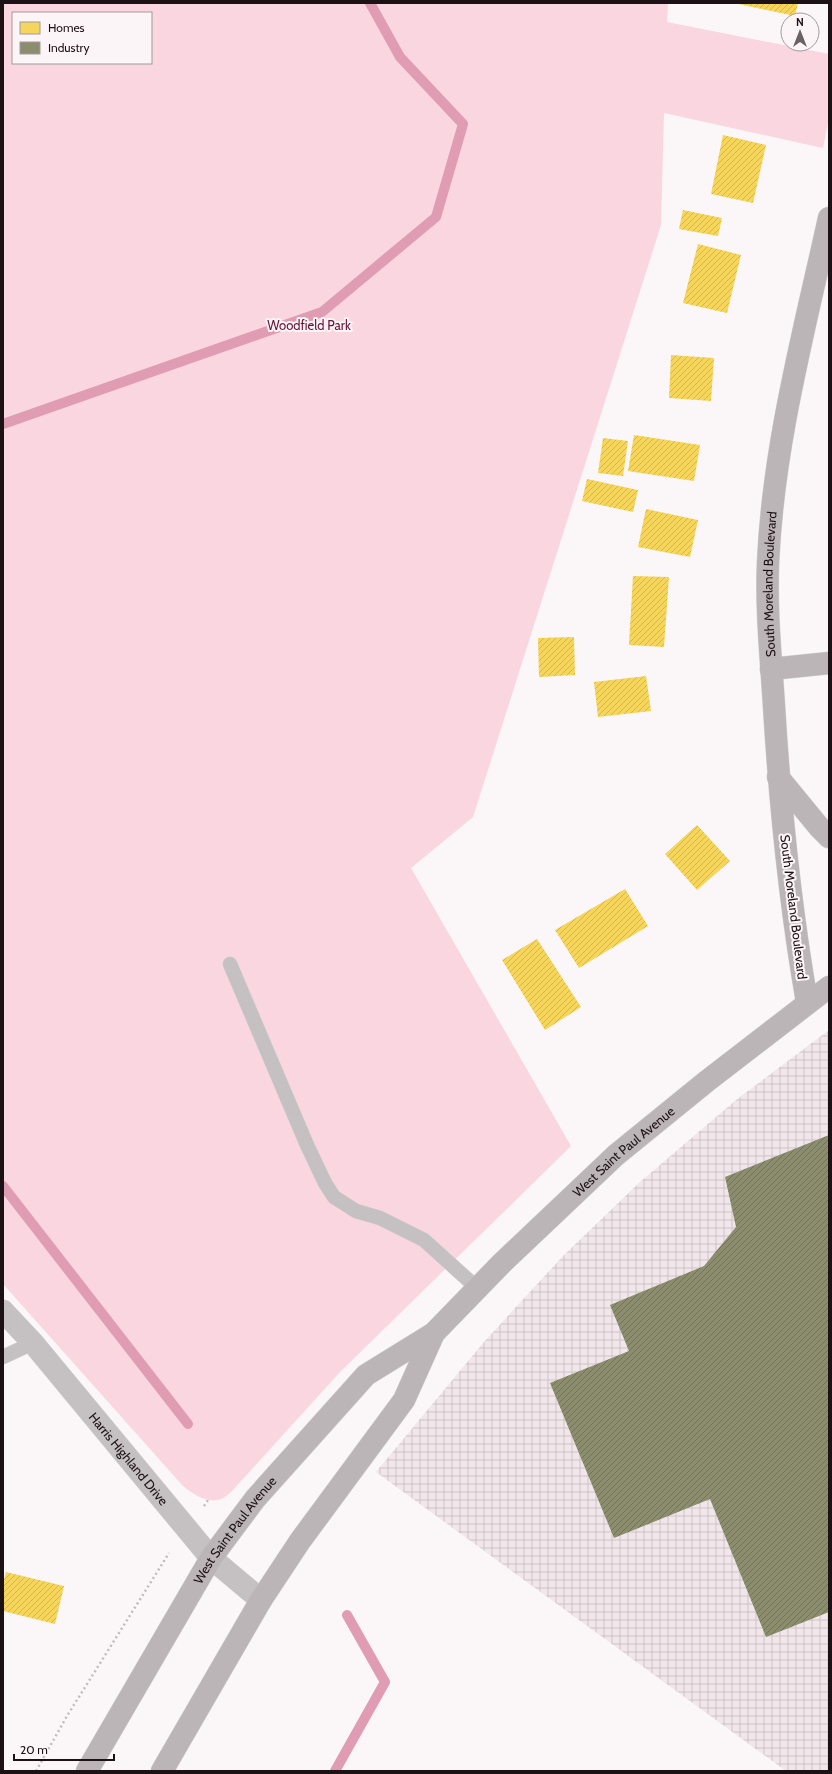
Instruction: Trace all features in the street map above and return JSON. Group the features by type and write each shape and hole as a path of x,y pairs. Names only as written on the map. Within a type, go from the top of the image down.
{"main road":[{"name":"South Moreland Boulevard","path":"807,1002 798,950 778,777 768,613 768,562 786,410 829,218"},
{"path":"771,669 829,663"},
{"path":"778,777 829,837"},
{"name":"West Saint Paul Avenue","path":"87,1771 211,1558 255,1499 366,1375 434,1334 477,1288 616,1155 807,1002 829,987"},
{"name":"West Saint Paul Avenue","path":"162,1771 261,1600 300,1541 404,1400 434,1334"}],"street":[{"name":"Harris Highland Drive","path":"3,1311 33,1344 211,1558 261,1600"}],"lane":[{"path":"230,964 307,1145 325,1184 334,1197 356,1211 380,1218 424,1240 477,1288"},
{"path":"3,1357 33,1344"}],"path":[{"path":"36,1771 67,1716 162,1563"}],"shaded area":[{"path":"829,1030 829,1771 786,1771 376,1472 484,1342 563,1256 640,1182 736,1100"}],"green space":[{"name":"Woodfield Park","path":"3,3 668,3 667,22 780,44 780,52 819,52 829,54 829,118 823,148 664,113 661,225 473,817 411,868 571,1146 340,1372 231,1492 219,1500 207,1500 183,1486 3,1284"}],"building: Homes":[{"path":"734,3 798,3 796,12 780,13"},
{"path":"723,135 766,145 753,203 711,194"},
{"path":"683,210 722,218 718,236 679,229"},
{"path":"698,244 741,255 727,313 683,303"},
{"path":"671,355 714,358 711,401 669,398"},
{"path":"634,435 700,445 694,481 628,471"},
{"path":"603,438 628,441 623,476 598,473"},
{"path":"587,479 638,490 633,512 582,501"},
{"path":"646,509 698,520 690,557 638,547"},
{"path":"633,576 669,577 664,647 629,645"},
{"path":"574,637 575,675 539,677 538,638"},
{"path":"646,676 651,711 598,717 594,682"},
{"path":"697,825 730,861 697,890 665,854"},
{"path":"625,889 648,926 579,968 555,930"},
{"path":"537,939 581,1007 545,1030 502,960"},
{"path":"6,1572 64,1586 55,1624 3,1611 3,1583"}],"building: Industry":[{"path":"829,1135 829,1612 766,1637 710,1499 614,1538 550,1383 629,1351 610,1305 704,1266 736,1227 725,1177"}],"waterway":[{"path":"3,424 322,312 436,217 463,124 400,57 370,3"},
{"path":"3,1186 188,1424"},
{"path":"335,1771 385,1682 347,1615"}]}
